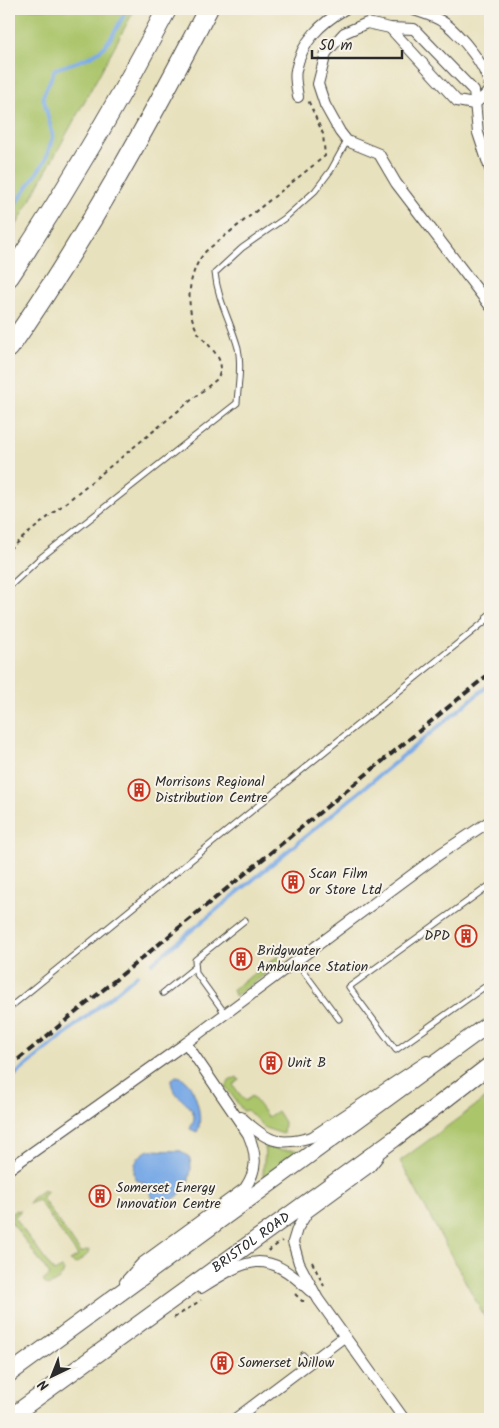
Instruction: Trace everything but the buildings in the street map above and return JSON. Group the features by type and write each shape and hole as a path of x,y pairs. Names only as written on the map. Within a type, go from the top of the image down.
{"highway":[{"path":"9,277 60,200 133,74 166,9"},
{"path":"9,348 44,298 160,103 208,9"}],"main road":[{"path":"9,1374 101,1309 490,1023"},
{"name":"BRISTOL ROAD","path":"9,1418 394,1138 490,1065"}],"street":[{"path":"298,97 295,72 303,49 325,20 345,9"},
{"path":"408,11 443,22 460,34 488,78 489,90 474,104"},
{"path":"490,169 478,133 474,91 414,29 390,28 368,23 344,33 326,53 318,84 325,105 340,132 348,141 379,154 396,183 490,306"},
{"path":"390,28 457,101 474,104"},
{"path":"9,1169 186,1043 224,1012 440,854 490,821"},
{"path":"232,1107 259,1133 274,1141 294,1142 312,1137 354,1111 397,1078 490,1023"},
{"path":"101,1309 142,1264 245,1188 253,1177 256,1165 254,1147 232,1107 186,1043"},
{"path":"394,1138 370,1167 308,1213 297,1229 293,1242 299,1263 318,1298 404,1419"},
{"path":"151,1314 182,1300 236,1266 251,1262 281,1267 294,1275 318,1298"},
{"path":"235,1419 306,1359 344,1337"}],"lane":[{"path":"9,587 38,559 236,403 240,368 238,348 217,292 215,273 242,248 284,218 315,191 331,170 348,141"},
{"path":"9,1008 490,617"},
{"path":"490,884 349,987 396,1050 490,982"},
{"path":"163,993 194,968 198,957 245,920"},
{"path":"295,960 339,1019"},
{"path":"194,968 224,1012"}],"path":[{"path":"389,9 408,11"},
{"path":"9,549 216,380 220,374 220,361 198,332 189,311 193,276 200,259 316,162"},
{"path":"201,346 206,343"},
{"path":"266,1263 268,1251 282,1241 293,1242"}],"green space":[{"path":"9,9 135,9 9,239"},
{"path":"278,956 282,962 235,996 233,989"},
{"path":"237,1077 239,1080 233,1085 245,1101 252,1096 268,1117 277,1111 284,1122 283,1134 265,1128 247,1110 243,1111 226,1087 229,1081"},
{"path":"490,1095 490,1327 400,1161"},
{"path":"268,1146 281,1150 296,1150 298,1153 265,1177 263,1175 265,1148"},
{"path":"43,1190 48,1192 41,1197 81,1253 89,1250 88,1254 76,1264 70,1261 78,1256 38,1200 29,1204 31,1199"},
{"path":"16,1210 21,1211 14,1217 54,1272 62,1268 64,1270 60,1278 52,1284 47,1286 43,1281 50,1275 9,1220 9,1215"}],"water":[{"path":"176,1076 182,1078 193,1090 200,1118 197,1132 190,1129 194,1119 191,1109 172,1086 171,1080"},
{"path":"149,1150 181,1151 190,1158 190,1175 183,1190 178,1196 164,1203 155,1203 146,1184 135,1179 134,1170 136,1162 141,1155"}],"waterway":[{"path":"9,214 45,161 53,137 43,96 55,69 93,55 100,50 113,35 127,9"},
{"path":"152,963 490,684"},
{"path":"9,1080 137,975"}],"railway":[{"path":"9,1067 490,673"}],"place":[{"name":"Morrisons Regional Distribution Centre","path":"139,790"},
{"name":"Scan Film or Store Ltd","path":"293,882"},
{"name":"DPD","path":"466,936"},
{"name":"Bridgwater Ambulance Station","path":"241,959"},
{"name":"Unit B","path":"271,1063"},
{"name":"Somerset Energy Innovation Centre","path":"100,1196"},
{"name":"Somerset Willow","path":"222,1363"}]}
